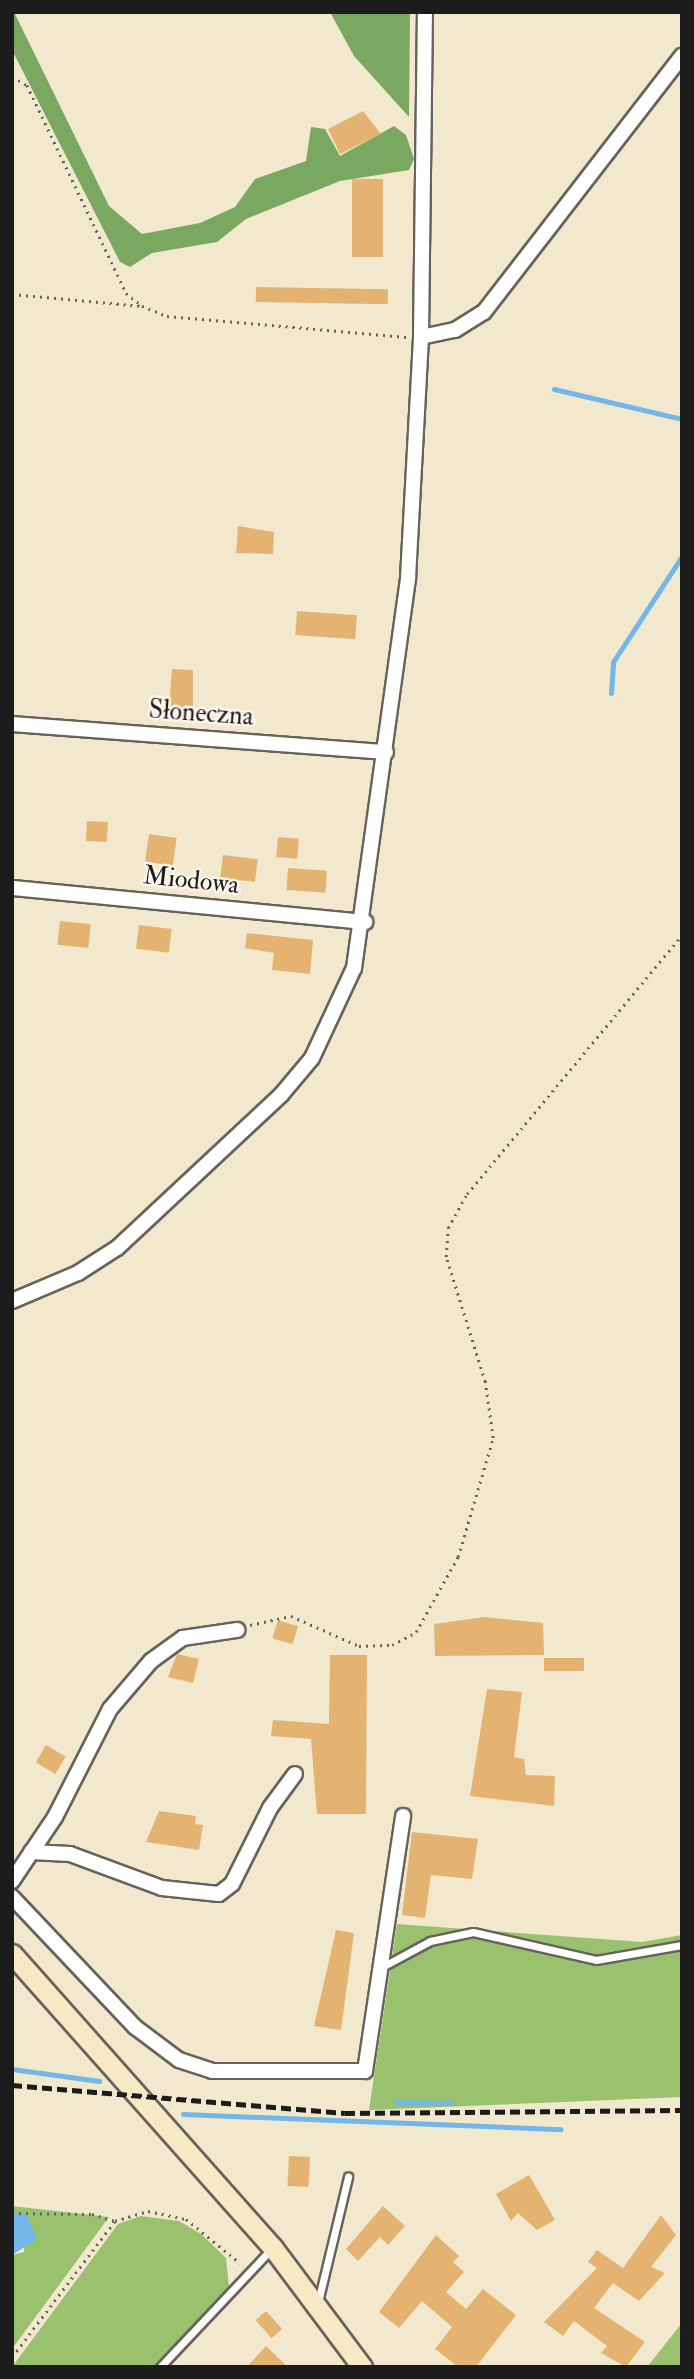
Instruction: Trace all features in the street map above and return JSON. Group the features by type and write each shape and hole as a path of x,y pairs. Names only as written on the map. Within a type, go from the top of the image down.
{"main road":[{"path":"12,1954 273,2248 318,2302 362,2367"}],"street":[{"path":"12,1301 78,1273 117,1248 281,1095 338,1012 365,922 408,578 425,12"},
{"path":"414,338 455,330 484,312 682,56"},
{"name":"Słoneczna","path":"12,724 386,752"},
{"name":"Miodowa","path":"12,888 365,922"},
{"path":"12,1881 32,1852 110,1709 151,1661 183,1639 237,1630"},
{"path":"32,1852 70,1854 162,1888 219,1894 233,1884 270,1808 295,1774"},
{"path":"12,1897 159,2049 212,2071 365,2071 403,1815"}],"lane":[{"path":"382,1967 430,1941 473,1932 596,1961 682,1945"},
{"path":"318,2302 348,2177"},
{"path":"160,2367 273,2248"}],"path":[{"path":"12,77 27,85 126,293 142,306"},
{"path":"12,293 142,306 167,316 414,338"},
{"path":"237,1630 278,1615 359,1646 392,1645 416,1632 458,1557 493,1437 485,1382 448,1267 448,1228 467,1194 682,935"},
{"path":"12,2213 92,2214 115,2221 148,2211 186,2219 250,2272"},
{"path":"12,2357 115,2221"}],"green space":[{"path":"14,12 109,206 142,234 200,223 235,207 255,179 306,161 311,127 325,129 340,156 394,126 406,135 414,159 409,170 340,181 246,219 217,242 152,253 130,267 120,262 12,50"},
{"path":"330,12 410,12 409,117 354,56"},
{"path":"397,1924 642,1942 682,1935 682,2097 369,2110"},
{"path":"12,2206 109,2217 12,2349 12,2255 24,2252 26,2214 12,2214"},
{"path":"141,2216 179,2221 201,2234 226,2258 229,2288 157,2367 12,2367 118,2224"},
{"path":"682,2323 682,2367 647,2367"}],"water":[{"path":"12,2214 26,2214 37,2239 12,2255"}],"building":[{"path":"363,111 381,134 340,154 328,129"},
{"path":"352,179 383,179 383,257 352,257"},
{"path":"256,287 388,289 388,304 256,302"},
{"path":"238,526 274,532 273,554 236,553"},
{"path":"297,611 357,615 355,639 295,635"},
{"path":"172,669 193,670 193,711 169,709"},
{"path":"87,821 108,822 107,842 86,841"},
{"path":"149,834 177,838 173,866 145,862"},
{"path":"278,837 299,839 297,859 276,857"},
{"path":"223,855 258,859 255,882 220,878"},
{"path":"288,868 327,871 325,893 286,890"},
{"path":"60,921 91,924 88,948 57,945"},
{"path":"139,925 172,929 169,953 136,949"},
{"path":"247,933 313,940 310,974 272,970 274,953 245,948"},
{"path":"484,1617 543,1623 544,1655 435,1656 434,1624"},
{"path":"278,1620 298,1626 293,1644 272,1638"},
{"path":"177,1654 199,1659 193,1683 168,1677"},
{"path":"330,1655 367,1655 366,1814 317,1814 311,1739 271,1736 273,1720 329,1724"},
{"path":"544,1658 584,1658 584,1671 544,1671"},
{"path":"487,1689 522,1692 514,1757 524,1759 526,1775 555,1776 554,1806 470,1796"},
{"path":"46,1745 66,1757 55,1774 36,1762"},
{"path":"159,1811 196,1816 195,1824 203,1825 199,1850 146,1842"},
{"path":"412,1832 478,1839 472,1879 431,1875 425,1918 402,1915"},
{"path":"336,1930 354,1933 341,2030 314,2026"},
{"path":"289,2156 310,2157 308,2187 287,2186"},
{"path":"529,2175 555,2220 537,2230 518,2213 511,2221 496,2194"},
{"path":"383,2206 405,2226 388,2245 380,2237 358,2261 346,2249"},
{"path":"661,2215 676,2235 651,2267 665,2273 639,2301 613,2283 594,2308 645,2342 626,2367 601,2353 607,2346 574,2321 563,2336 544,2322 597,2268 588,2262 597,2250 623,2268"},
{"path":"436,2235 459,2256 453,2262 464,2272 446,2292 466,2309 483,2289 516,2315 476,2367 458,2367 435,2349 452,2327 422,2301 399,2328 379,2312"},
{"path":"266,2311 282,2329 272,2338 256,2320"},
{"path":"266,2346 288,2367 247,2367"}],"waterway":[{"path":"554,389 682,419"},
{"path":"611,693 613,662 682,556"},
{"path":"12,2069 99,2081"},
{"path":"396,2102 451,2103"},
{"path":"183,2114 561,2129"}],"railway":[{"path":"12,2085 345,2113 682,2110"}]}
